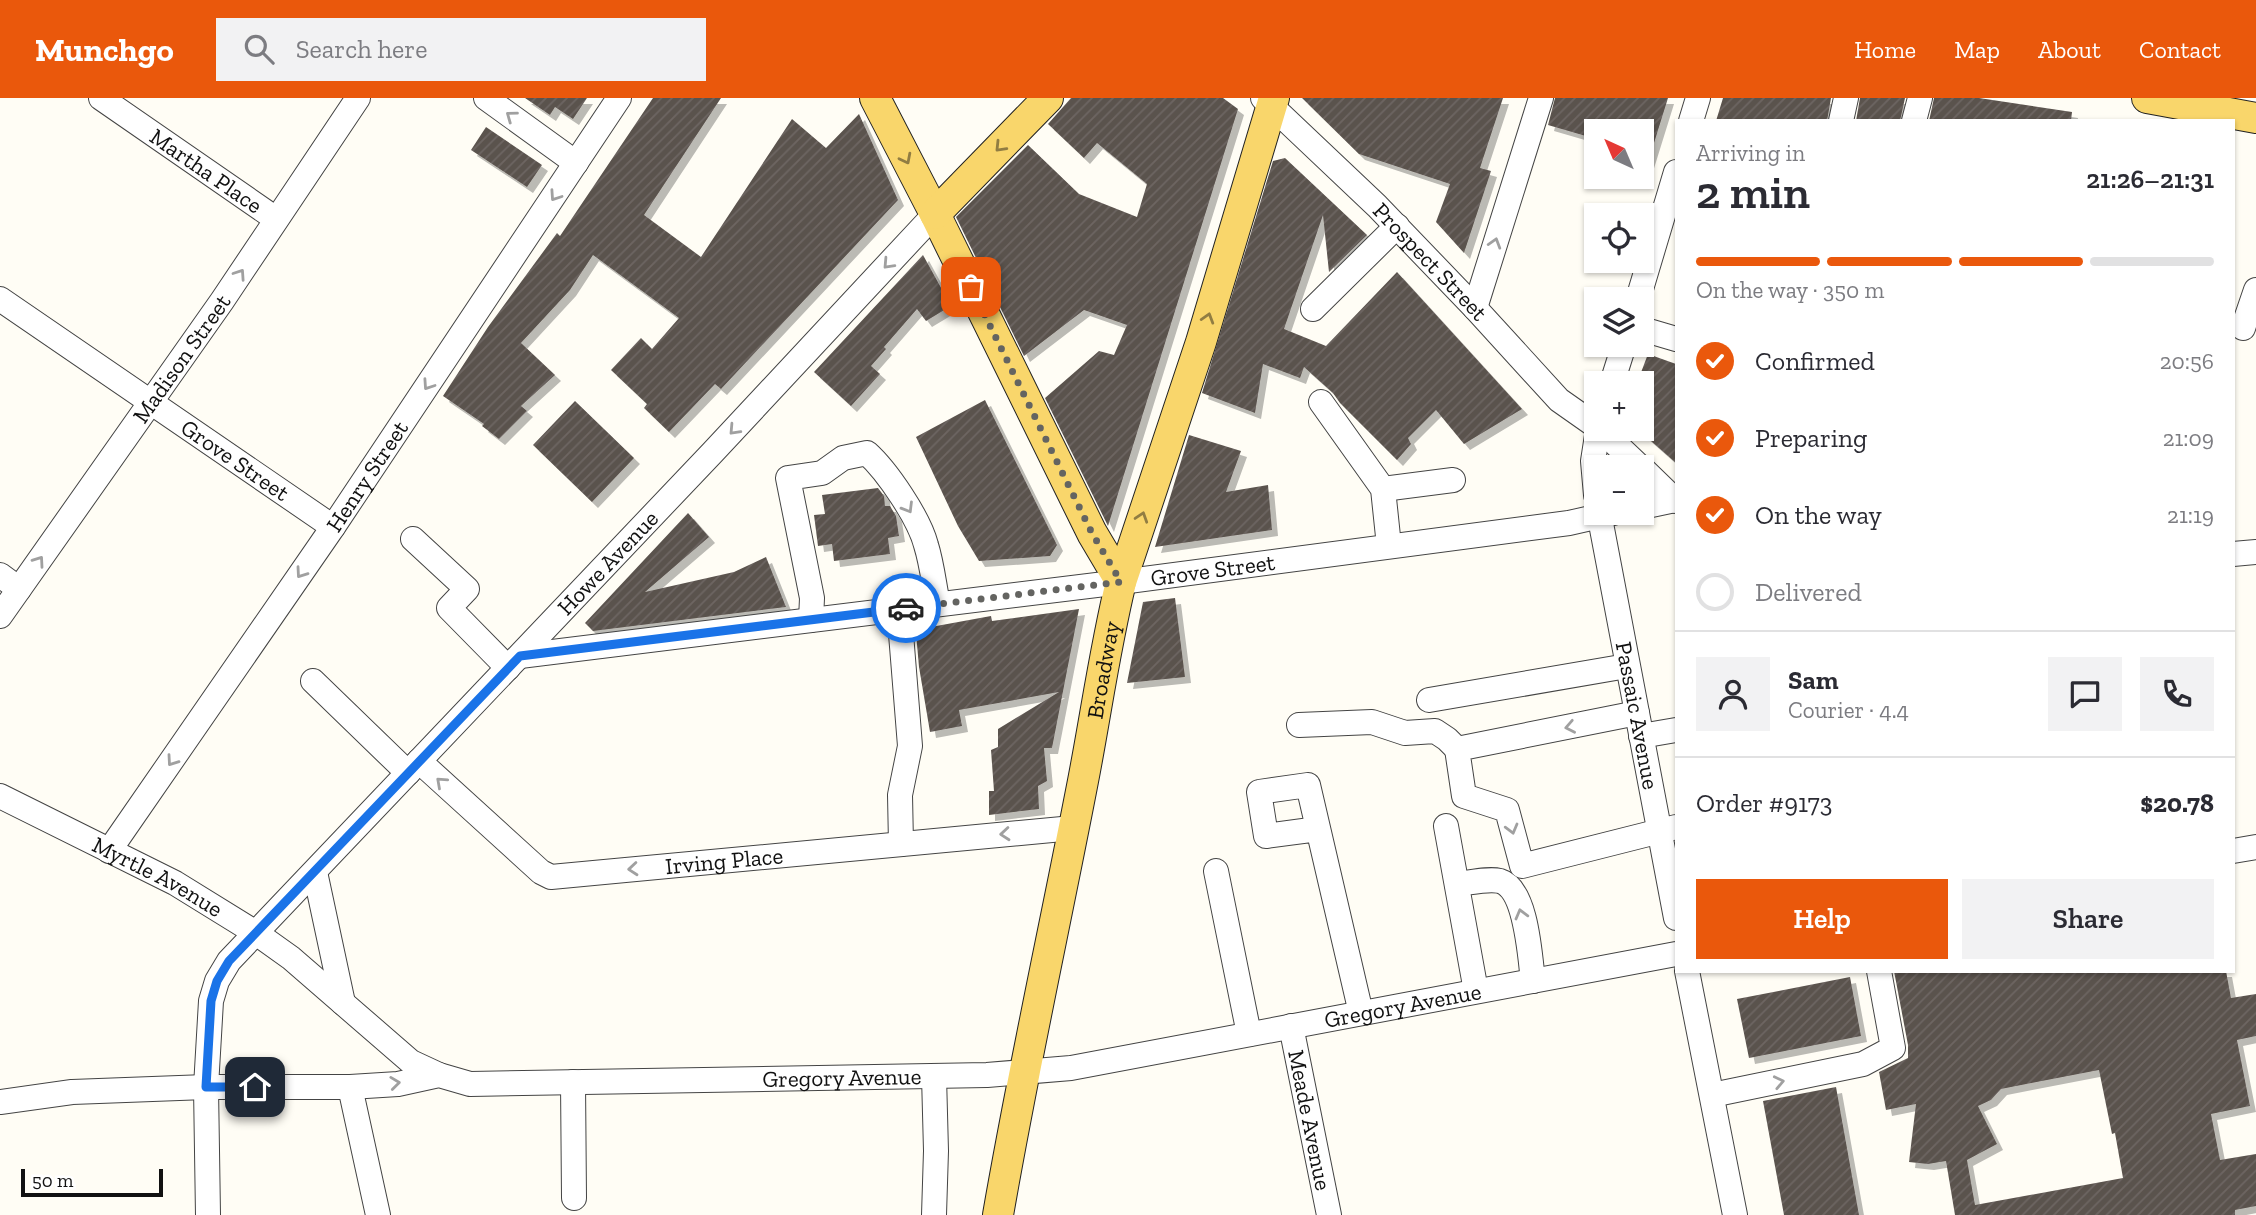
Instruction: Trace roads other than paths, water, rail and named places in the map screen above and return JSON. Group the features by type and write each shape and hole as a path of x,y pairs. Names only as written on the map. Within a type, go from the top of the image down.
{"main road":[{"path":"875,98 1092,533 1121,582"},
{"name":"Howe Avenue","path":"935,214 1048,98"},
{"path":"2147,98 2175,112 2256,118"},
{"name":"Broadway","path":"998,1215 1121,582 1201,342 1270,101"}],"street":[{"name":"Martha Place","path":"102,98 276,219"},
{"name":"Madison Street","path":"0,617 10,582 150,402 358,98"},
{"path":"486,98 576,163"},
{"name":"Henry Street","path":"109,851 333,527 619,98"},
{"path":"1475,308 1541,98"},
{"path":"1692,119 1698,98"},
{"path":"1841,119 1846,98"},
{"path":"1915,119 1920,98"},
{"path":"2231,98 2256,109"},
{"name":"Prospect Street","path":"1270,101 1397,226 1559,400 1584,418"},
{"path":"1642,287 1671,209 1675,179"},
{"name":"Howe Avenue","path":"208,1215 206,1087 211,1001 217,981 229,961 723,442 935,214"},
{"path":"1313,309 1397,226"},
{"path":"2244,328 2256,290"},
{"name":"Grove Street","path":"0,299 333,527"},
{"path":"1654,332 1675,339"},
{"path":"1321,402 1383,489 1389,546"},
{"name":"Prospect Street","path":"1612,441 1627,455"},
{"path":"811,620 812,598 788,478 822,473 843,458 867,453 904,501 926,543 938,604"},
{"path":"1383,489 1453,480"},
{"name":"Prospect Street","path":"1654,480 1675,500"},
{"path":"1654,505 1675,501"},
{"name":"Grove Street","path":"514,662 811,620 1569,523 1584,517"},
{"name":"Passaic Avenue","path":"1605,525 1639,725 1668,830 1675,907"},
{"path":"413,539 467,589 449,608 514,662"},
{"path":"2235,554 2256,552"},
{"path":"899,609 910,746 900,795 901,844"},
{"path":"1429,700 1627,666"},
{"name":"Irving Place","path":"313,681 541,872 551,877 1073,828"},
{"path":"1299,726 1372,722 1405,733 1434,732 1447,739 1457,749 1464,796 1507,810 1521,866 1668,830"},
{"path":"1457,749 1639,725 1675,730"},
{"name":"Myrtle Avenue","path":"0,796 174,883 256,933 290,958 411,1062 439,1075"},
{"path":"1446,826 1476,991"},
{"path":"1318,829 1361,1013"},
{"path":"2235,851 2256,847"},
{"path":"315,872 343,1003"},
{"path":"1216,872 1249,1034"},
{"path":"1457,884 1498,881 1514,893 1527,937 1533,981"},
{"name":"Gregory Avenue","path":"0,1102 72,1091 350,1087 398,1084 439,1075 470,1084 934,1076 1071,1068 1675,954"},
{"path":"1687,973 1735,1215"},
{"path":"1712,1095 1863,1064 1893,1048 1880,973"},
{"name":"Meade Avenue","path":"1292,1026 1329,1215"},
{"path":"934,1076 934,1215"},
{"path":"573,1082 574,1198"},
{"path":"350,1087 378,1215"}]}
